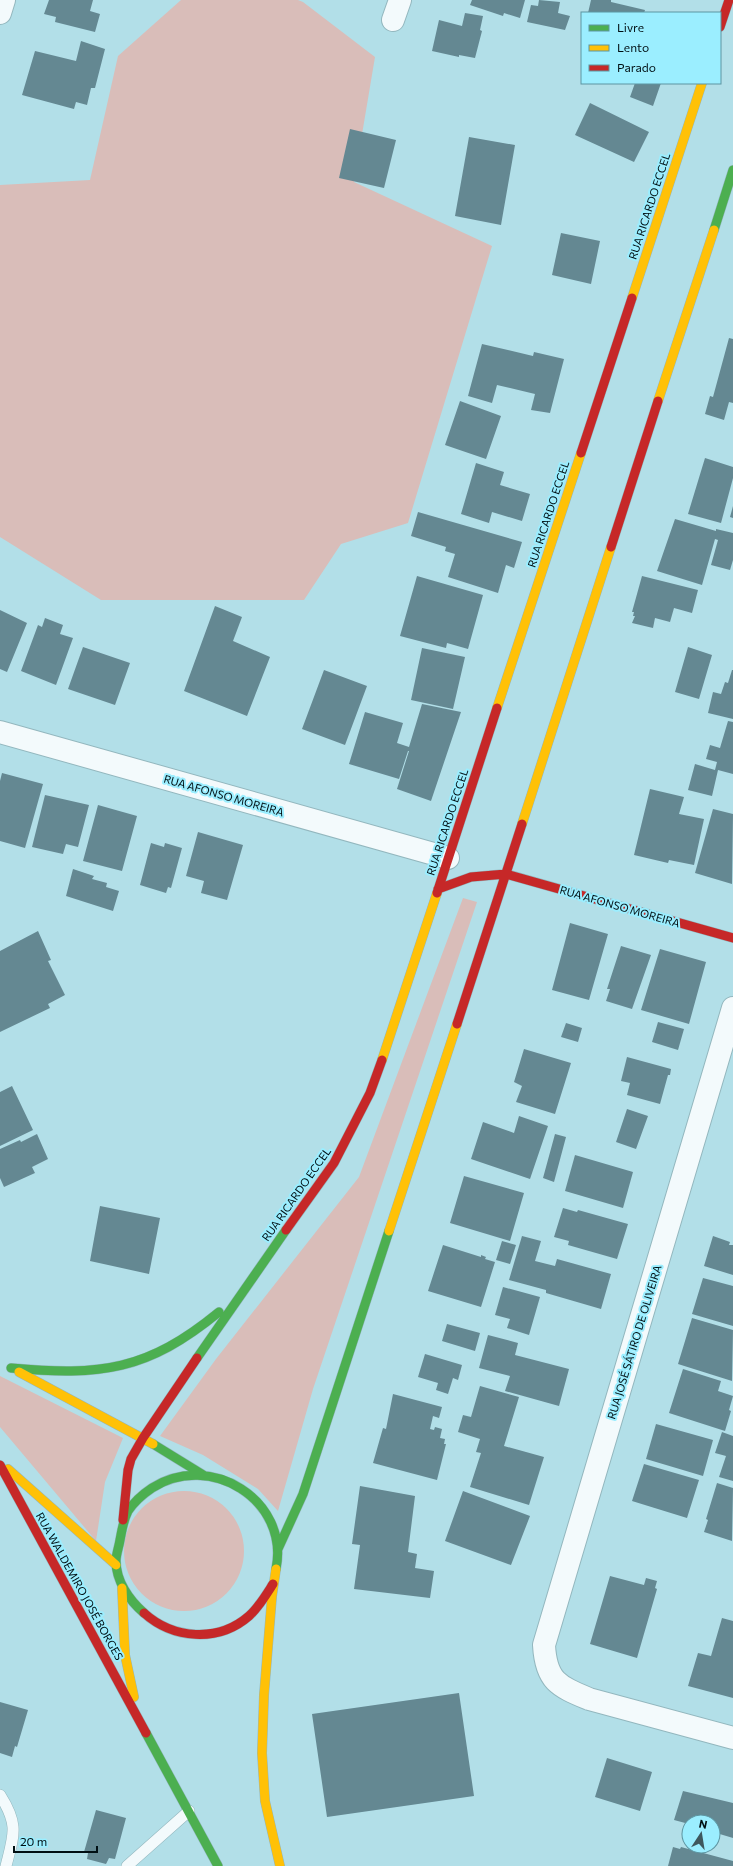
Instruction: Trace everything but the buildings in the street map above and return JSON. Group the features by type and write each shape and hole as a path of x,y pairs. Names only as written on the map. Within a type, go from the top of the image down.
{"main road":[{"path":"721,24 729,0"},
{"name":"RUA RICARDO ECCEL","path":"116,1565 123,1520 128,1470 131,1458 240,1294 334,1163 370,1093 386,1049 702,84"},
{"path":"280,1866 270,1826 264,1792 262,1748 263,1710 278,1549 303,1494 506,874 733,170"},
{"name":"RUA AFONSO MOREIRA","path":"438,889 462,878 485,873 506,874 733,938"},
{"path":"11,1368 88,1371 112,1368 147,1358 177,1343 204,1326 240,1294"},
{"path":"0,1362 143,1438 205,1476"},
{"path":"0,1463 116,1565 122,1587 125,1655 139,1719"},
{"name":"RUA WALDEMIRO JOSÉ BORGES","path":"0,1463 218,1866"},
{"path":"123,1520 137,1499 157,1484 180,1476 205,1476 232,1483 256,1499 271,1522 278,1549"},
{"path":"122,1587 135,1607 153,1623 174,1632 198,1636 221,1632 243,1621 260,1605 274,1584"}],"street":[{"path":"0,13 4,0"},
{"path":"393,20 400,0"},
{"name":"RUA AFONSO MOREIRA","path":"0,732 448,858"},
{"name":"RUA JOSÉ SÁTIRO DE OLIVEIRA","path":"733,1008 544,1645 545,1661 551,1676 566,1689 589,1698 733,1738"}],"lane":[{"path":"0,1795 10,1811 14,1834 6,1866"},
{"path":"127,1866 189,1811"}],"shaded area":[{"path":"181,0 298,0 303,2 375,57 354,182 492,246 408,523 341,544 304,600 101,600 0,537 0,185 90,180 118,56"},
{"path":"463,898 477,902 313,1389 278,1511 258,1489 203,1455 160,1436 216,1359 359,1177"},
{"path":"0,1376 123,1438 105,1482 96,1541 0,1427"},
{"path":"184,1491 196,1492 207,1496 217,1501 226,1509 234,1518 239,1528 243,1539 243,1563 239,1574 234,1584 226,1593 217,1601 207,1606 196,1610 184,1611 172,1610 161,1606 151,1601 142,1593 134,1584 129,1574 125,1563 124,1551 125,1539 129,1528 134,1518 142,1509 151,1501 161,1496 172,1492"}],"traffic: fast":[{"path":"714,230 733,170"},
{"path":"197,1358 286,1230"},
{"path":"278,1549 303,1494 389,1231"},
{"path":"11,1368 71,1371 122,1365 145,1358 169,1347 193,1332 219,1312"},
{"path":"153,1444 205,1476"},
{"path":"144,1613 124,1590 118,1576 116,1558 123,1526 128,1511 139,1498 152,1488 175,1478 198,1475 220,1479 241,1489 258,1503 271,1522 277,1544 276,1569"},
{"path":"146,1733 218,1866"}],"traffic: slow":[{"path":"632,298 702,84"},
{"path":"658,401 714,230"},
{"path":"497,708 581,453"},
{"path":"522,824 611,547"},
{"path":"382,1060 437,893"},
{"path":"389,1231 457,1024"},
{"path":"19,1372 153,1444"},
{"path":"8,1469 116,1565"},
{"path":"276,1569 272,1596 264,1695 262,1753 265,1801 280,1866"},
{"path":"122,1588 125,1655 134,1697"}],"traffic: jam":[{"path":"721,24 729,0"},
{"path":"581,453 632,298"},
{"path":"611,547 658,401"},
{"path":"437,893 497,708"},
{"path":"457,1024 522,824"},
{"path":"506,874 733,938"},
{"path":"438,889 471,877 506,874"},
{"path":"286,1230 334,1163 370,1093 382,1060"},
{"path":"123,1520 128,1470 131,1459 143,1438 197,1358"},
{"path":"0,1465 146,1733"},
{"path":"144,1613 156,1622 168,1628 182,1632 210,1634 224,1631 237,1625 249,1616 259,1605 273,1584"}]}
